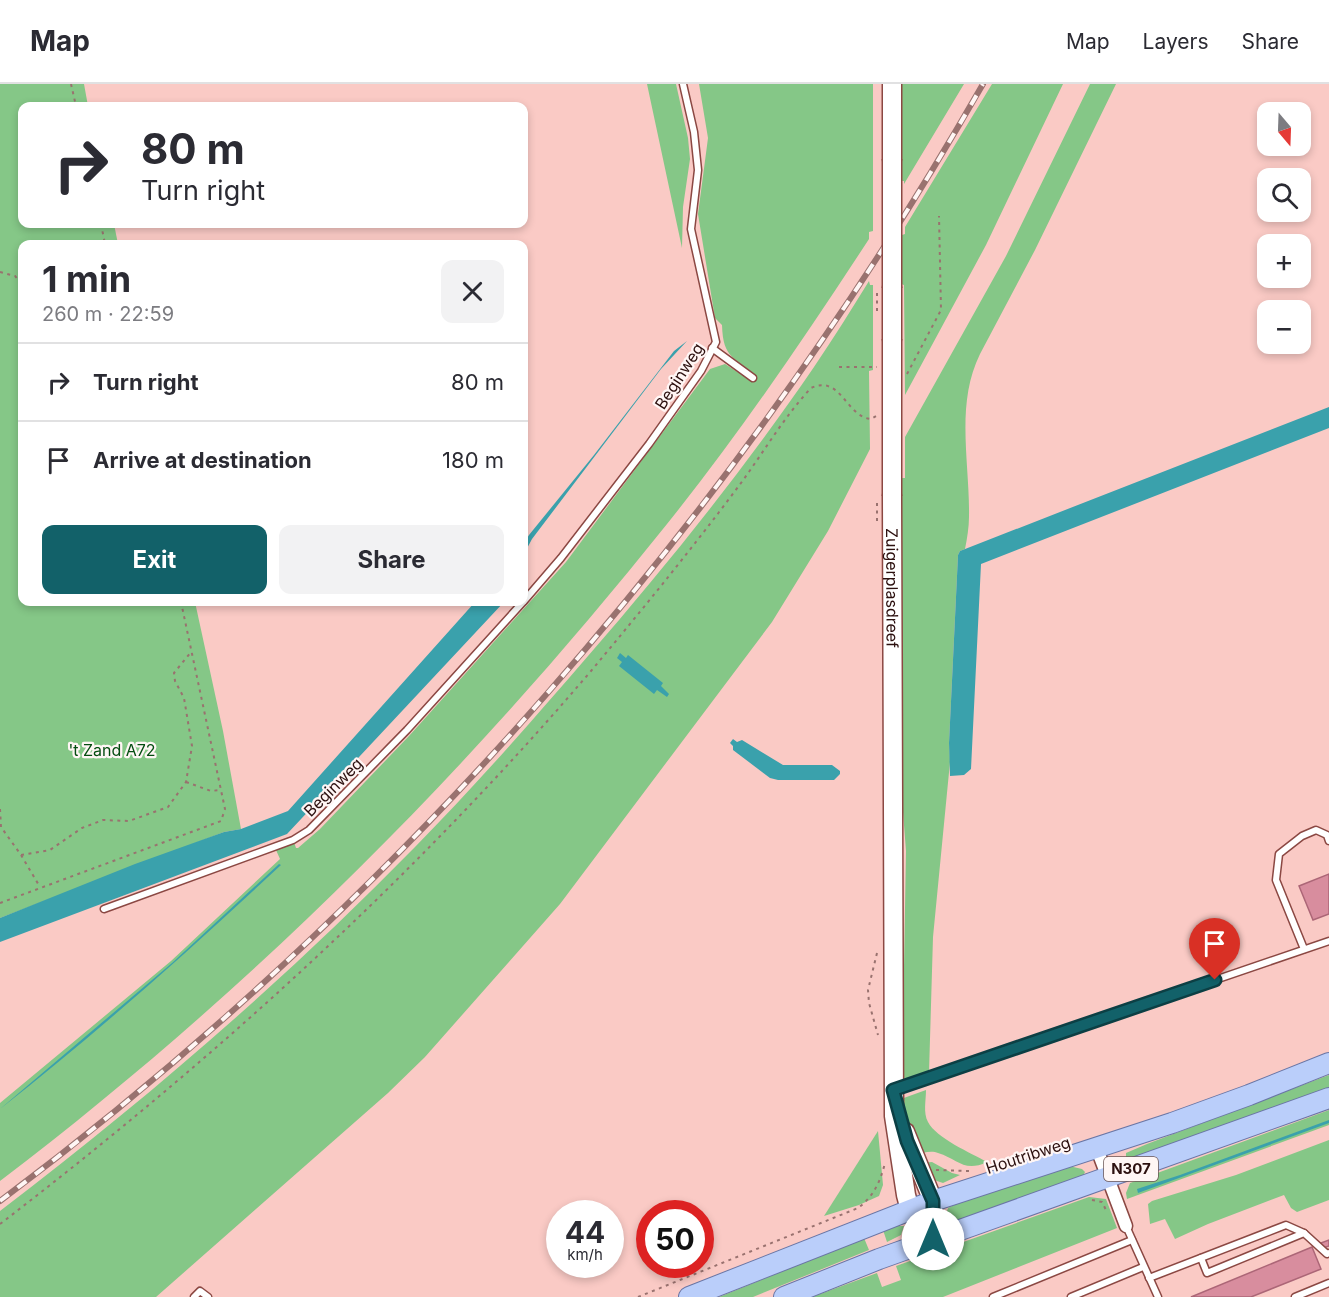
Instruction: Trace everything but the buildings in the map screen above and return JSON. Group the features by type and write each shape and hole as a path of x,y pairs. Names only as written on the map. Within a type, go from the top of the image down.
{"main road":[{"name":"Zuigerplasdreef","path":"892,84 893,1090 907,1141 912,1176 910,1210 933,1239"},
{"name":"Houtribweg","path":"689,1297 933,1201 1097,1149 1249,1095 1329,1063"},
{"name":"N307","path":"784,1297 933,1239 1329,1098"},
{"name":"Zuigerplasdreef","path":"912,1176 933,1201 933,1239"}],"street":[{"name":"Houtribweg","path":"1097,1149 1126,1226"}],"lane":[{"name":"Beginweg","path":"528,595 561,558 649,444 701,370 716,342 691,229 698,170 694,132 683,84"},
{"path":"712,348 753,378"},
{"name":"Beginweg","path":"104,909 282,844 309,830 407,730 519,606"},
{"path":"1304,950 1276,880 1279,854 1302,836 1316,830 1327,835 1329,841"},
{"path":"893,1090 1329,941"},
{"path":"1149,1278 1286,1225 1304,1233 1327,1254 1329,1253"},
{"name":"Houtribweg","path":"1126,1226 1158,1297"},
{"path":"1202,1258 1207,1273 1304,1233"},
{"path":"993,1297 1132,1240"},
{"path":"1071,1297 1143,1267"},
{"path":"1297,1296 1329,1283"},
{"path":"194,1297 201,1291 208,1297"}],"path":[{"path":"71,84 75,102"},
{"path":"903,379 941,310 939,216"},
{"path":"0,272 15,276 18,279"},
{"path":"838,368 877,367"},
{"path":"0,1224 193,1069 289,984 466,810 591,670 649,600 718,514 811,388 822,385 836,390 858,414 867,419 879,414"},
{"path":"0,903 221,821 225,809 182,606"},
{"path":"21,855 50,850 82,828 103,820 129,821 168,807 186,782 192,746 184,698 175,681 174,673 192,651"},
{"path":"186,782 211,791 220,790"},
{"path":"0,809 1,827 40,887"},
{"path":"869,986 879,986"},
{"name":"Houtribweg","path":"638,1297 858,1208 868,1200 881,1180 912,1176 929,1170 971,1171"}],"green space":[{"name":"'t Zand A72","path":"0,84 84,84 87,102 18,102 18,228 115,228 117,240 18,240 18,606 196,606 241,829 224,832 0,918"},
{"path":"647,84 676,84 688,138 690,159 683,207 682,248"},
{"path":"699,84 873,84 873,231 869,232 869,239 821,312 720,455 667,524 593,615 436,790 269,955 92,1109 0,1181 0,1103 171,961 280,859 276,850 294,842 298,848 320,829 409,736 566,562 710,369 725,364 753,382 757,377 728,351 722,325 715,318 698,214 708,138"},
{"path":"898,84 964,84 904,184 904,181 901,181 901,139 898,139"},
{"path":"992,84 1063,84 986,245 905,395 904,285 901,284 902,235 905,234 905,227"},
{"path":"1090,84 1116,84 1035,250 980,354 972,373 968,393 966,434 969,521 965,549 958,555 950,762 933,937 929,1073 902,1082 906,851 900,773 901,478 905,478 905,437 1006,256"},
{"path":"869,281 870,285 873,285 873,370 869,371 870,449 828,531 772,622 560,904 425,1057 388,1093 156,1297 0,1297 0,1211 109,1125 266,991 366,896 459,801 618,621 705,515 788,405"},
{"path":"1329,1075 1329,1092 1130,1163 1126,1159 1126,1153 1147,1144"},
{"path":"926,1090 926,1115 932,1128 954,1145 987,1162 967,1166 936,1152 915,1154 911,1148 901,1099"},
{"path":"1329,1110 1329,1125 1127,1199 1126,1193 1130,1183"},
{"path":"878,1131 883,1185 879,1196 824,1216"},
{"path":"1329,1140 1329,1200 1297,1212 1291,1208 1284,1195 1175,1239 1165,1219 1150,1224 1148,1204 1152,1201 1236,1175"},
{"path":"932,1162 960,1175 943,1183 934,1180 921,1163"},
{"path":"1069,1166 1082,1169 1085,1172 1082,1178 954,1221 947,1218 948,1208 956,1204"},
{"path":"1089,1197 1106,1199 1117,1228 943,1297 812,1297 877,1273 882,1287 901,1280 896,1266"},
{"path":"894,1226 904,1226 901,1235 887,1242 883,1230"},
{"path":"864,1238 869,1250 753,1297 719,1297"}],"water":[{"path":"687,341 661,369 528,546 529,535 674,351"},
{"path":"1329,407 1329,428 981,564 971,769 964,775 950,776 949,743 960,551"},
{"path":"471,606 500,606 287,834 0,942 0,918 135,864 288,811"},
{"path":"620,653 626,658 628,655 663,683 661,686 669,694 667,697 657,690 654,694 619,666 622,662 617,658"},
{"path":"733,739 737,742 742,740 783,765 832,765 840,771 840,774 834,780 770,778 733,750 730,743"},
{"path":"279,864 281,865 143,990 0,1109 172,963"},
{"path":"1329,1120 1329,1123 1138,1193 1137,1189"}],"railway":[{"path":"0,1201 146,1085 286,962 421,830 548,692 669,548 781,398 886,243 983,84"}],"route":[{"path":"933,1239 933,1201 907,1141 893,1090 1215,980"}]}
